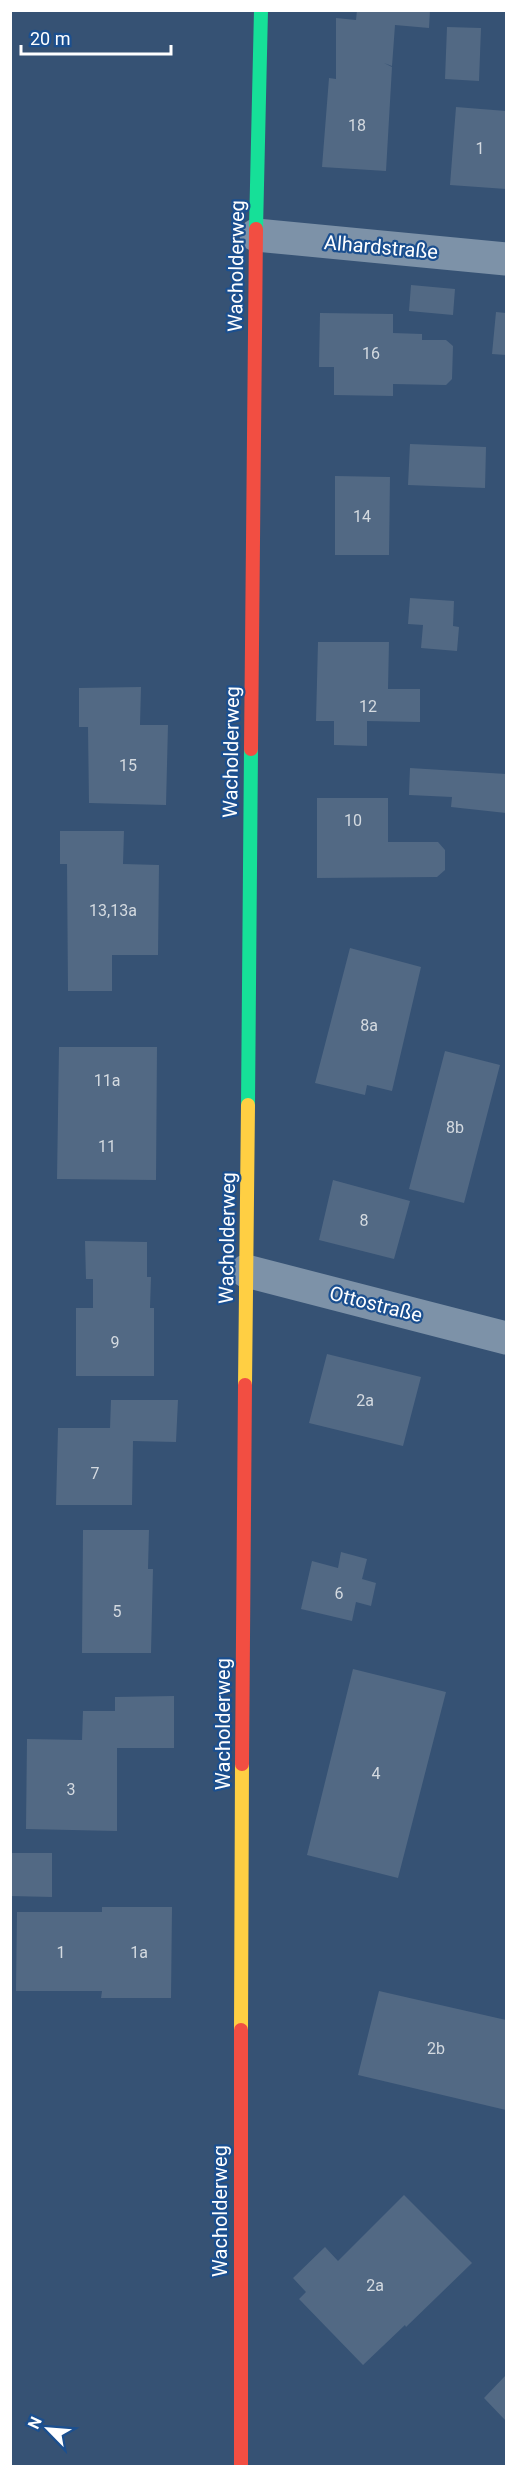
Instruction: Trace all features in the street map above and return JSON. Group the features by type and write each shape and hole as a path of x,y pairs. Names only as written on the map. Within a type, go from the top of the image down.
{"street":[{"name":"Wacholderweg","path":"241,2466 239,2157 246,1271 255,235 261,10"},
{"name":"Alhardstraße","path":"255,235 507,260"},
{"name":"Ottostraße","path":"246,1271 507,1338"}],"building":[{"path":"357,10 430,10 429,28 395,25 392,66 384,63 392,67 386,171 322,167 329,78 336,79 336,18 356,20"},
{"path":"447,27 481,28 479,81 445,79"},
{"path":"456,107 506,111 506,189 450,185"},
{"path":"411,285 455,289 453,315 409,311"},
{"path":"496,312 506,313 506,355 492,354"},
{"path":"320,313 393,314 393,333 422,334 422,340 446,340 453,346 452,379 446,385 393,384 393,396 334,395 334,367 319,367"},
{"path":"410,444 486,447 485,488 408,485"},
{"path":"335,476 390,477 389,555 335,555"},
{"path":"410,598 454,601 453,626 459,627 457,651 421,648 423,625 408,624"},
{"path":"318,642 389,642 388,689 420,689 420,722 367,721 367,746 334,745 334,721 316,721"},
{"path":"141,687 140,725 168,725 166,805 89,803 88,727 79,727 79,688"},
{"path":"410,768 506,774 506,813 451,807 452,797 409,795"},
{"path":"317,798 388,798 388,842 438,842 445,850 445,870 437,877 317,878"},
{"path":"60,831 124,831 123,864 159,865 158,955 112,955 112,991 68,991 67,864 60,864"},
{"path":"350,948 421,967 392,1091 367,1085 365,1095 315,1083"},
{"path":"59,1047 157,1047 156,1180 57,1179"},
{"path":"445,1051 500,1065 464,1203 409,1189"},
{"path":"333,1180 410,1201 394,1259 319,1240"},
{"path":"85,1241 147,1242 147,1277 151,1277 150,1308 154,1308 154,1376 76,1376 76,1308 93,1308 93,1279 86,1279"},
{"path":"327,1354 421,1377 403,1446 309,1423"},
{"path":"111,1400 178,1400 176,1442 133,1441 132,1505 56,1505 58,1428 110,1428"},
{"path":"83,1530 149,1530 148,1569 153,1569 151,1653 82,1653"},
{"path":"341,1552 367,1559 362,1579 376,1583 371,1606 356,1602 352,1621 301,1609 312,1561 338,1568"},
{"path":"353,1669 446,1692 398,1878 307,1855"},
{"path":"174,1696 174,1748 117,1748 117,1831 26,1829 27,1739 82,1740 83,1711 115,1711 115,1697"},
{"path":"10,1853 52,1853 52,1897 10,1896"},
{"path":"102,1907 172,1907 171,1998 101,1998 102,1991 16,1991 17,1912 102,1912"},
{"path":"379,1991 506,2020 506,2110 358,2075"},
{"path":"404,2195 472,2263 363,2365 299,2299 306,2292 293,2278 325,2247 338,2261"},
{"path":"506,2375 506,2421 484,2398"}],"traffic: fast":[{"path":"256,229 261,10"},
{"path":"248,1105 251,749"}],"traffic: slow":[{"path":"245,1385 248,1105"},
{"path":"241,2030 242,1764"}],"traffic: jam":[{"path":"251,749 256,229"},
{"path":"242,1764 245,1385"},
{"path":"241,2030 241,2466"}]}
